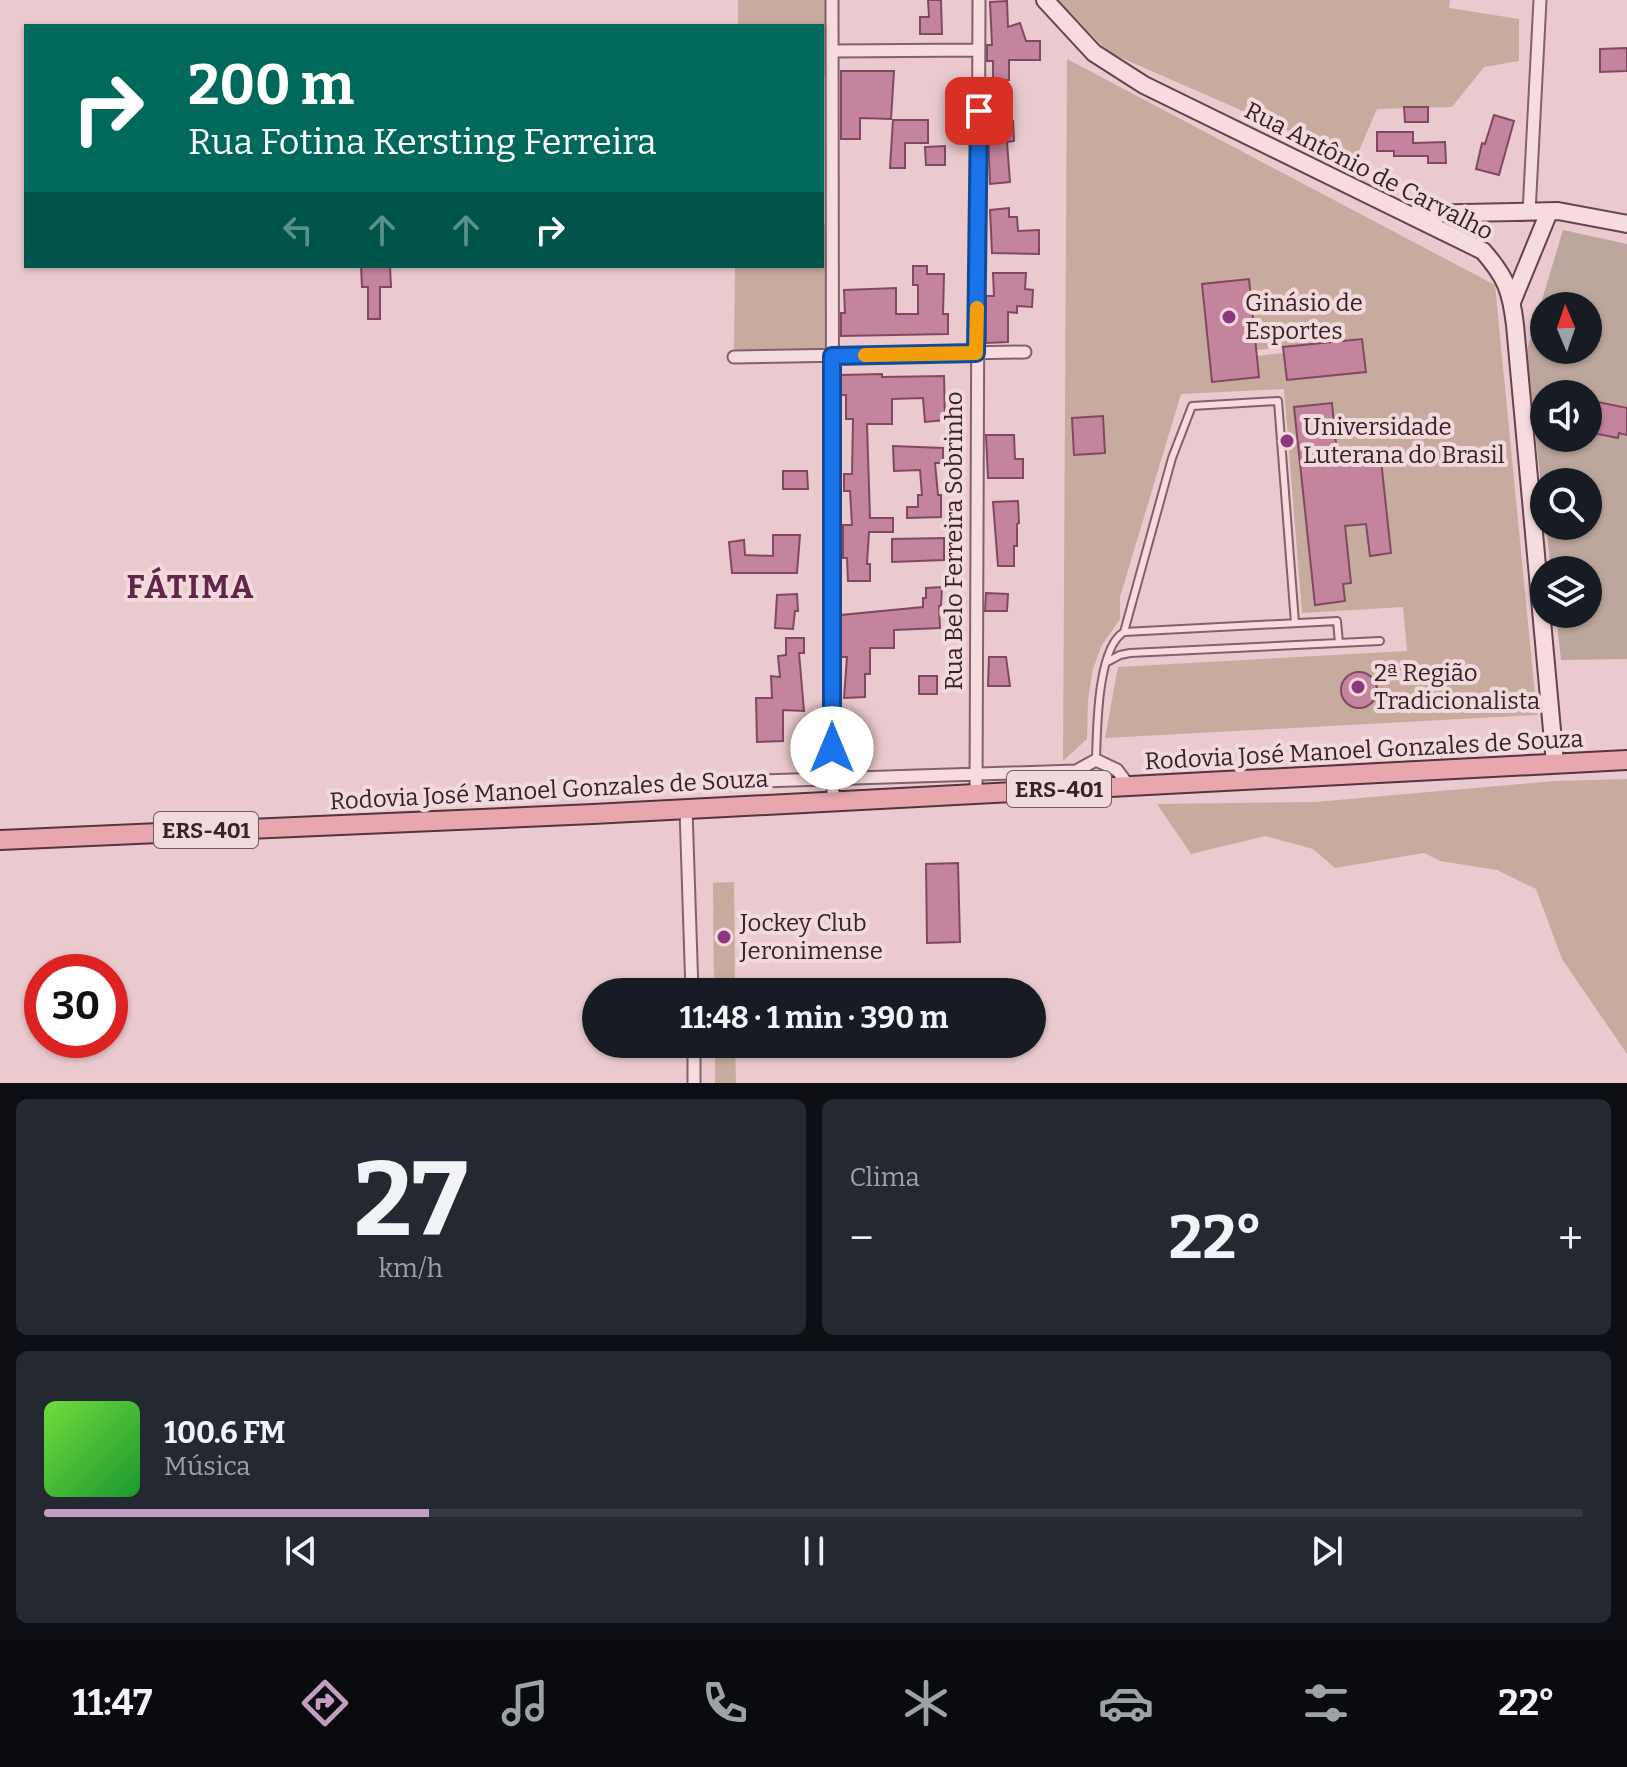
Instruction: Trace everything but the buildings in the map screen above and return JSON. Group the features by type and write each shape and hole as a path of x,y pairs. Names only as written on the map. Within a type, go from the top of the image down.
{"main road":[{"name":"Rua Antônio de Carvalho","path":"1045,0 1094,53 1144,85 1483,251 1501,272 1512,302 1555,763"},
{"path":"1409,214 1549,212 1627,224"},
{"path":"1512,302 1549,212"},
{"name":"Rodovia José Manoel Gonzales de Souza","path":"0,840 686,809 1627,760"}],"street":[{"path":"832,0 833,801"},
{"name":"Rua Belo Ferreira Sobrinho","path":"976,794 979,0"},
{"path":"1529,213 1540,0"},
{"path":"832,51 979,50"},
{"path":"734,357 1025,352"},
{"path":"1063,789 1076,771 1096,760 1117,770 1129,786"},
{"path":"732,782 1076,771"},
{"path":"686,809 692,978"},
{"path":"694,1058 694,1083"}],"lane":[{"path":"1096,760 1099,706 1107,662 1113,642 1124,632 1167,473 1192,406 1278,401 1295,623"},
{"path":"1124,632 1337,621 1339,643"},
{"path":"1107,662 1130,653 1380,641"}],"shaded area":[{"path":"738,0 828,0 828,75 824,75 824,24 738,24"},
{"path":"1058,0 1450,0 1449,8 1519,19 1519,61 1484,67 1452,107 1377,109 1355,160 1108,52"},
{"name":"Universidade Luterana do Brasil","path":"1067,59 1495,285 1537,715 1105,738 1118,667 1407,651 1403,607 1302,613 1284,389 1181,394 1120,597 1120,619 1102,645 1093,669 1087,739 1063,761","holes":["1249,279 1257,350 1362,339 1366,372 1287,380 1284,353 1257,356 1259,377 1212,382 1202,284"]},
{"path":"824,224 828,224 827,351 734,353 735,268 824,268"},
{"path":"1563,230 1627,244 1627,659 1561,660 1558,628 1602,628 1602,556 1549,556 1548,540 1602,540 1602,468 1539,468 1537,452 1602,452 1602,380 1530,380 1530,388 1526,353 1530,340 1530,364 1602,364 1602,292 1544,292"},
{"path":"1627,779 1627,1054 1562,959 1536,889 1497,870 1440,861 1424,853 1335,868 1313,849 1265,836 1191,854 1157,804 1315,802 1556,781"},
{"name":"Jockey Club Jeronimense","path":"734,882 735,978 714,978 713,883"},
{"path":"715,1058 735,1058 736,1083 715,1083"}],"slow traffic":[{"path":"865,355 976,353 977,308"}],"place":[{"name":"Ginásio de Esportes","path":"1229,317"},
{"name":"Universidade Luterana do Brasil","path":"1287,441"},
{"name":"2ª Região Tradicionalista","path":"1358,687"},
{"name":"Jockey Club Jeronimense","path":"724,937"}],"district":[{"name":"FÁTIMA","path":"191,587"}],"route":[{"path":"832,748 832,356 976,353 979,111"}]}
